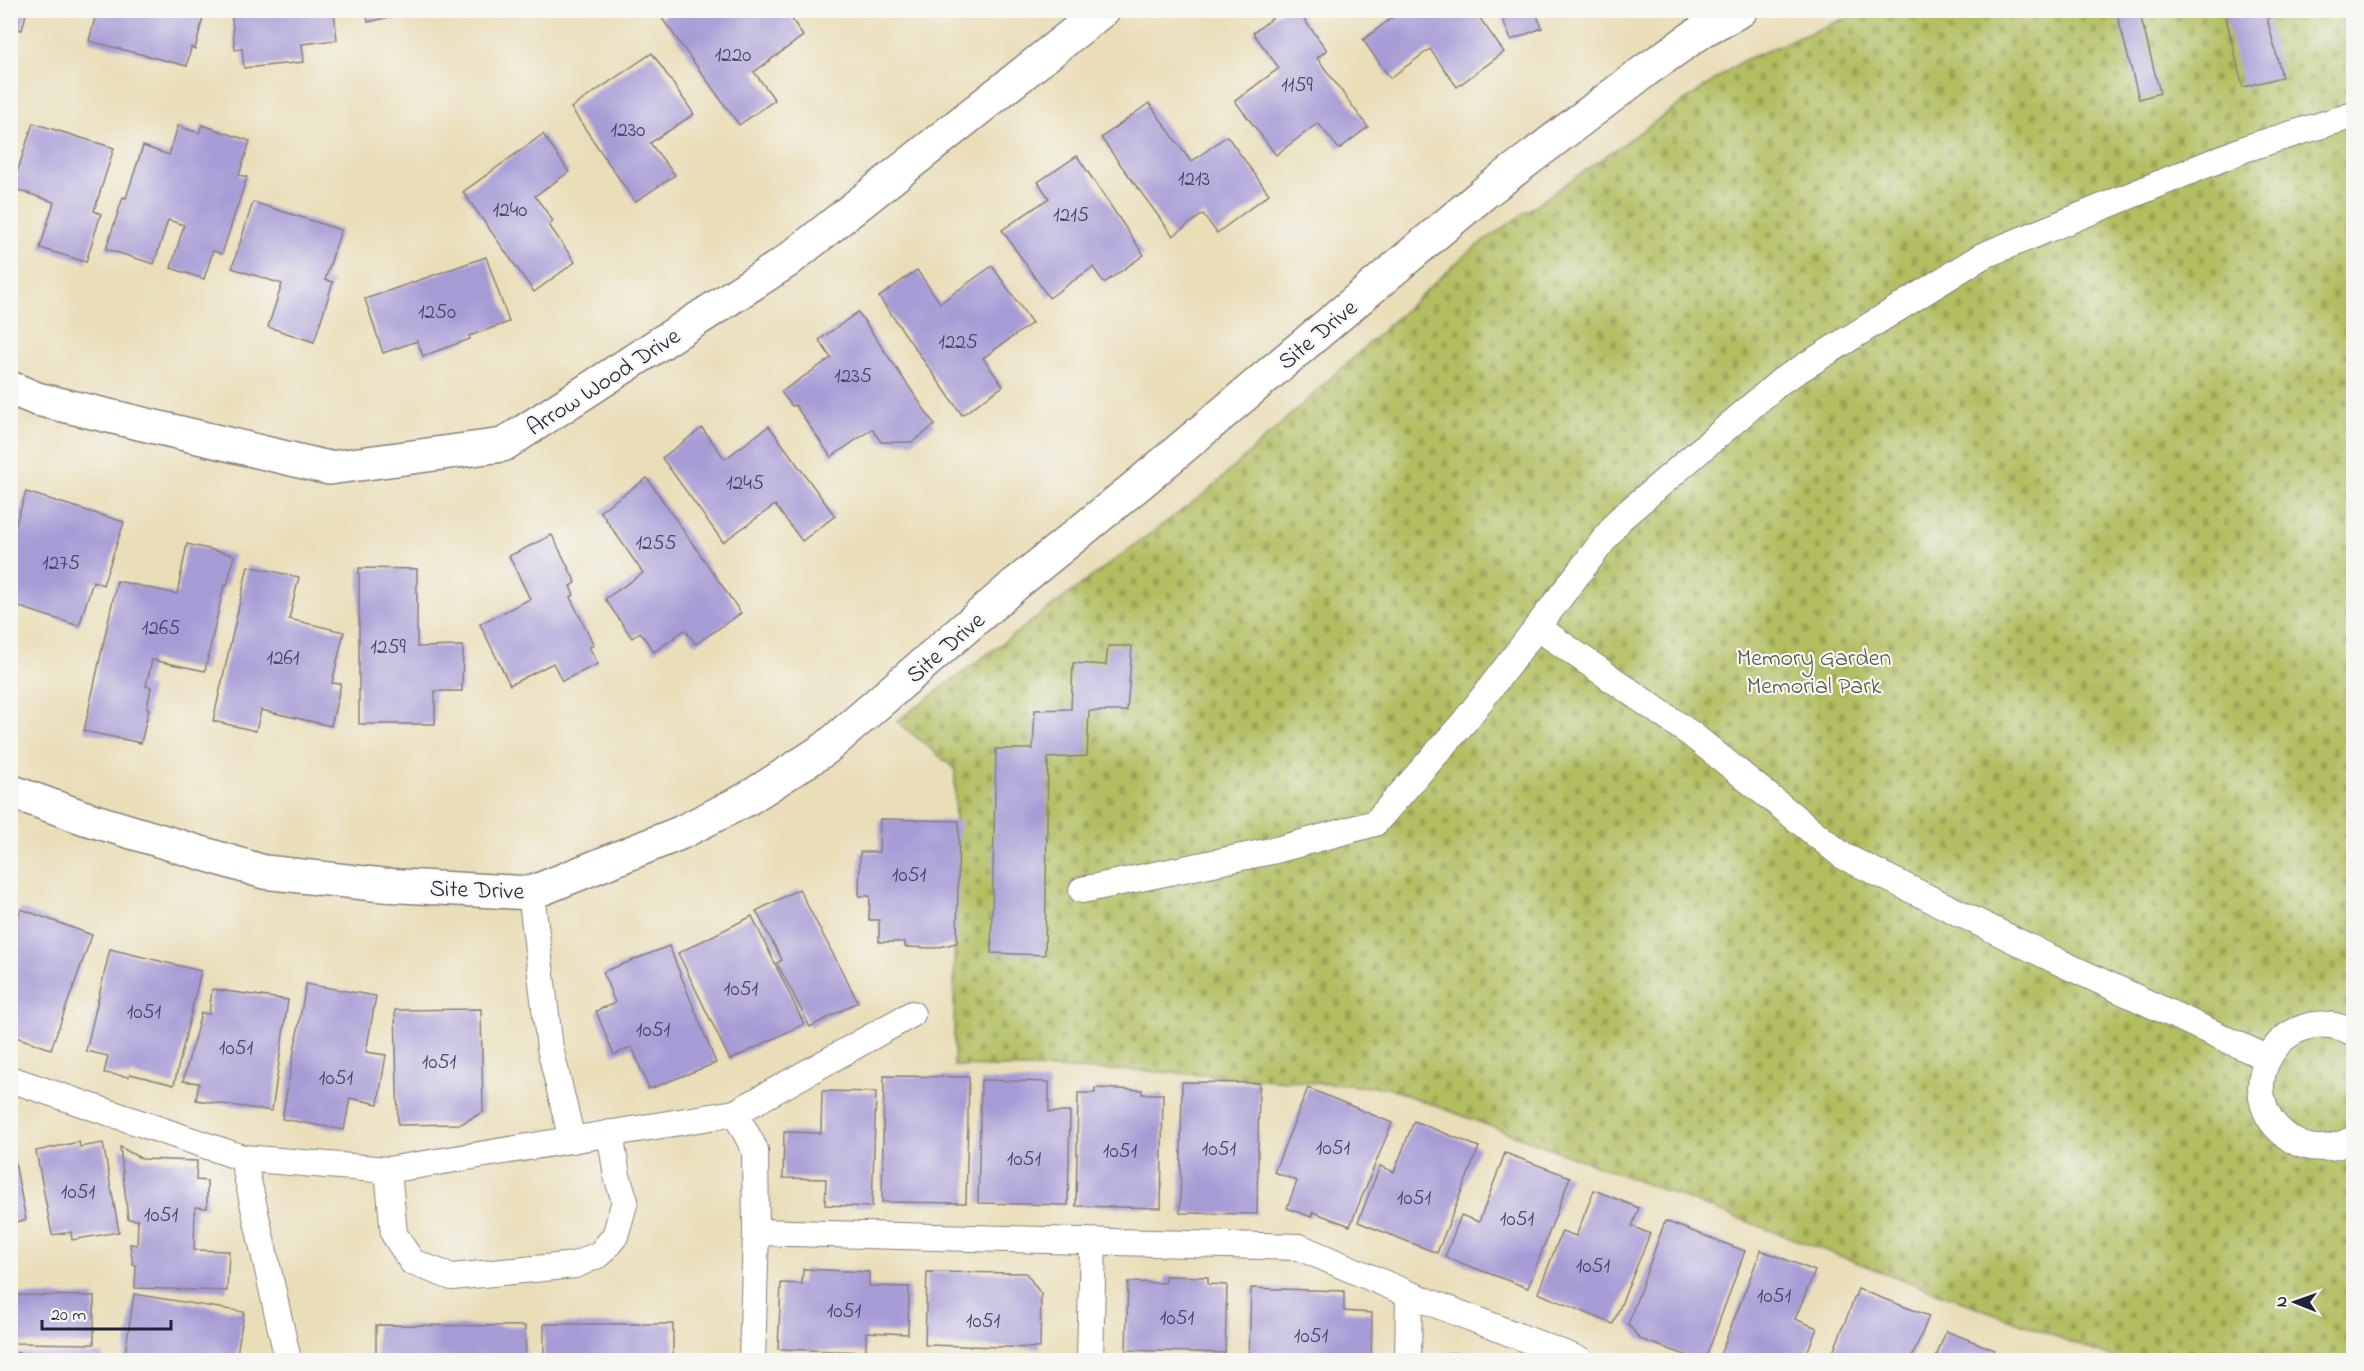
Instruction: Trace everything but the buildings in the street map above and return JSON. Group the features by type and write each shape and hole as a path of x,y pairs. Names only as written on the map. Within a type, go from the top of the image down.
{"street":[{"name":"Arrow Wood Drive","path":"10,388 37,399 329,468 503,445 786,262 1103,10"},
{"name":"Site Drive","path":"10,791 85,818 264,872 383,885 531,894 680,833 747,799 825,749 1017,583 1139,484 1484,193 1637,77 1702,20 1741,10"}],"lane":[{"path":"1082,890 1276,850 1375,823 1465,721 1620,519 1781,381 1982,256 2247,147 2354,115"},
{"path":"1537,627 1691,734 1843,856 2059,962 2267,1058"},
{"path":"531,894 550,1048 572,1140"},
{"path":"10,1079 243,1158 388,1170 735,1113 912,1014"},
{"path":"2353,1031 2320,1024 2299,1028 2280,1041 2267,1058 2261,1078 2261,1100 2270,1120 2280,1132 2298,1144 2320,1148 2342,1145 2354,1139"},
{"path":"735,1113 755,1149 756,1232 752,1360"},
{"path":"388,1170 394,1234 412,1262 452,1277 575,1265 600,1254 615,1236 625,1201 617,1176 610,1133"},
{"path":"243,1158 288,1360"},
{"path":"756,1232 1299,1247 1409,1294 1580,1360"},
{"path":"1090,1360 1093,1242"},
{"path":"1408,1360 1409,1294"}],"green space":[{"name":"Memory Garden Memorial Park","path":"1863,11 2353,11 2353,1360 2119,1360 1388,1088 1146,1071 954,1066 955,769 897,721 1208,491 1467,253 1742,61"}]}
